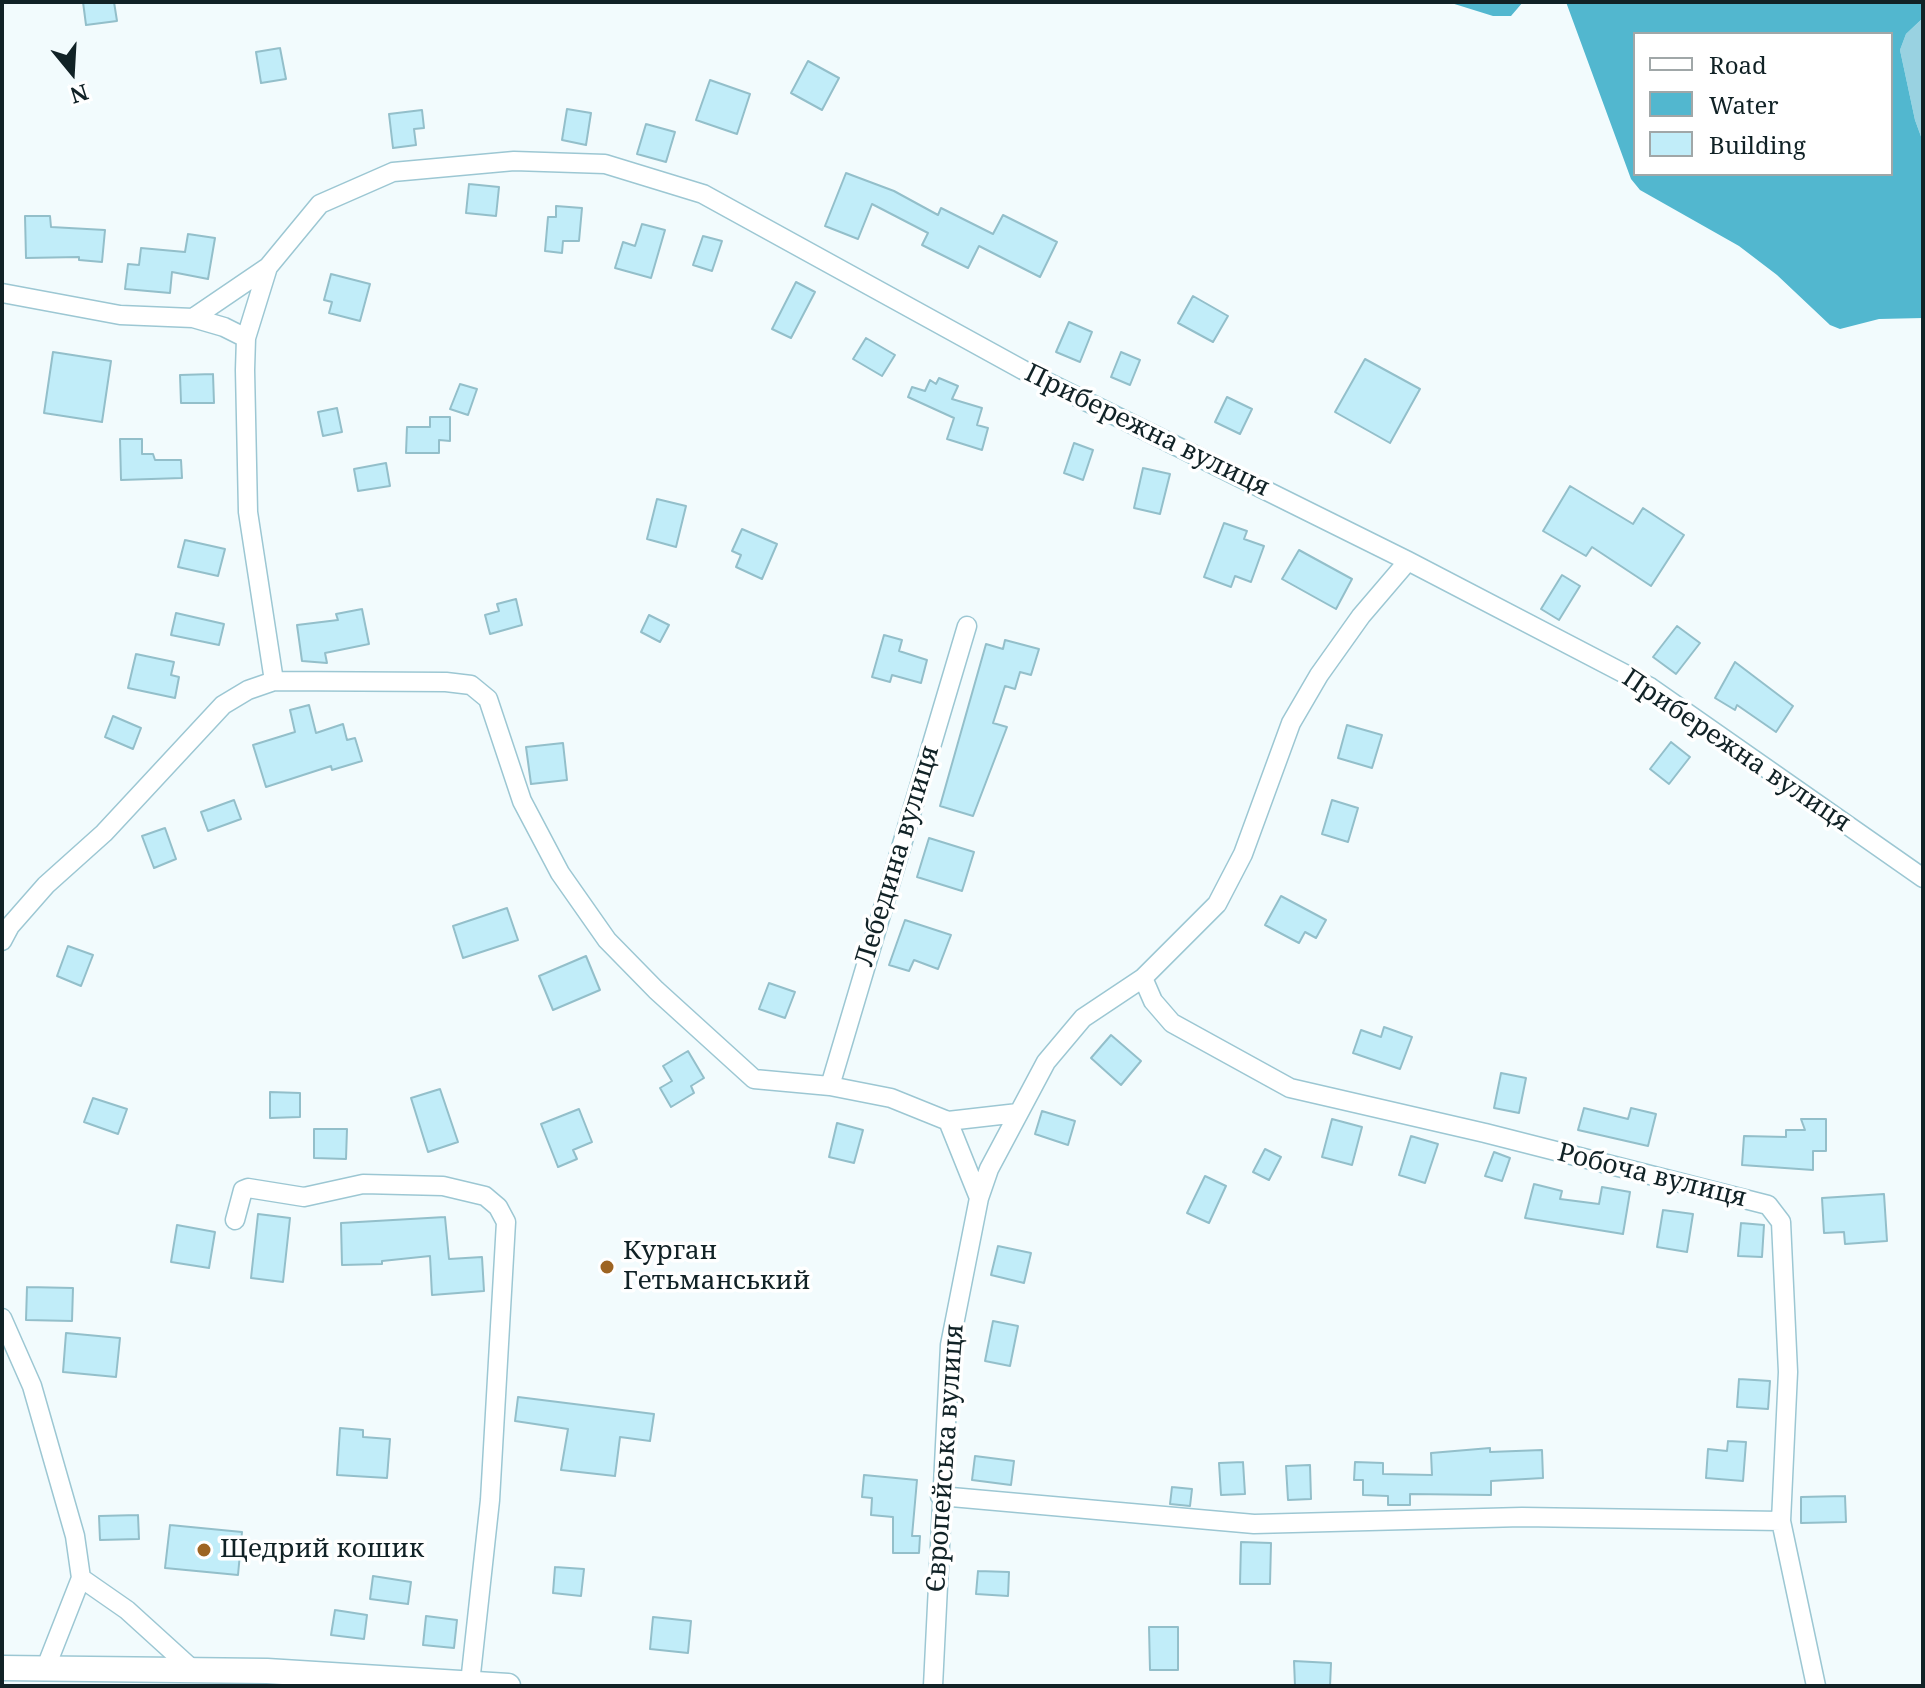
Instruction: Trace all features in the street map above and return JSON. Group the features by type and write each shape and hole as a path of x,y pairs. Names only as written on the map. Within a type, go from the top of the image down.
{"main road":[{"path":"2,1668 192,1669 508,1686"}],"street":[{"name":"Прибережна вулиця","path":"268,267 320,204 393,172 514,161 605,164 703,194 1023,370 1408,561 1650,687 1923,878"},
{"path":"193,318 268,267"},
{"path":"268,267 246,338 248,512 274,681"},
{"path":"2,293 120,315 193,318 224,327 246,338"},
{"name":"Європейська вулиця","path":"933,1686 940,1496 950,1345 979,1198 989,1169 1046,1062 1083,1018 1143,978 1217,904 1243,854 1291,723 1336,652 1408,561"},
{"name":"Лебедина вулиця","path":"830,1086 967,626"},
{"path":"2,941 10,926 46,885 104,833 223,705 274,681 446,682 471,685 488,699 522,801 560,873 607,940 656,990 754,1079 830,1086 891,1098 948,1121 1018,1113"},
{"name":"Робоча вулиця","path":"1143,978 1153,1001 1172,1023 1290,1088 1485,1133 1768,1205 1781,1222 1788,1372 1781,1521 1816,1686"},
{"path":"948,1121 979,1198"},
{"path":"235,1220 243,1190 248,1188 304,1197 363,1184 443,1186 485,1196 498,1207 506,1222 490,1500 470,1683"},
{"path":"2,1318 32,1386 75,1536 81,1578 46,1667"},
{"path":"940,1496 1254,1524 1522,1517 1781,1521"},
{"path":"81,1578 127,1610 192,1669"}],"shaded area":[{"path":"1923,18 1923,142 1915,120 1900,50 1906,34"}],"water":[{"path":"1448,2 1523,2 1511,16 1493,16"},
{"path":"1566,2 1923,2 1923,18 1906,34 1900,50 1915,120 1923,142 1923,318 1879,319 1840,329 1830,325 1777,275 1739,246 1640,190 1631,179"}],"building":[{"path":"83,2 114,2 117,21 86,25"},
{"path":"280,48 286,79 261,83 256,52"},
{"path":"808,61 839,78 822,110 791,93"},
{"path":"710,80 750,94 737,134 696,120"},
{"path":"567,109 591,113 586,145 562,140"},
{"path":"422,110 424,128 414,129 416,145 393,148 389,114"},
{"path":"646,124 675,132 666,162 637,154"},
{"path":"846,173 894,191 938,215 941,208 993,234 1003,215 1057,242 1040,277 979,246 968,268 922,245 928,233 872,204 858,239 825,226"},
{"path":"469,184 499,187 496,216 466,213"},
{"path":"556,206 582,208 579,241 563,241 562,253 545,251 548,217 556,217"},
{"path":"25,216 50,216 51,227 105,230 102,262 79,260 79,257 26,258"},
{"path":"642,224 665,230 651,278 615,268 623,242 635,246"},
{"path":"188,234 215,238 208,279 172,272 170,293 125,289 128,264 139,265 141,248 185,252"},
{"path":"703,236 722,241 712,271 693,265"},
{"path":"331,274 370,284 360,321 329,313 332,302 324,300"},
{"path":"796,282 815,292 791,338 772,329"},
{"path":"1193,296 1228,316 1213,342 1178,323"},
{"path":"1069,322 1092,332 1080,362 1056,352"},
{"path":"866,338 895,355 882,376 853,359"},
{"path":"53,352 111,361 102,422 44,413"},
{"path":"1121,352 1140,360 1130,385 1111,377"},
{"path":"1365,359 1420,389 1390,443 1335,412"},
{"path":"213,374 214,403 181,403 180,375"},
{"path":"939,378 958,386 952,399 982,408 977,425 988,428 982,450 947,439 954,418 908,397 912,387 925,391 930,380 936,384"},
{"path":"460,384 477,389 468,415 450,409"},
{"path":"1227,397 1252,409 1240,434 1215,422"},
{"path":"337,408 342,432 323,436 318,412"},
{"path":"430,417 450,417 450,441 439,440 439,453 406,453 407,427 430,427"},
{"path":"120,439 142,439 142,454 153,454 155,460 181,460 182,478 121,480"},
{"path":"1074,443 1093,450 1083,480 1064,473"},
{"path":"386,463 390,486 358,491 354,469"},
{"path":"1143,468 1170,474 1160,514 1134,508"},
{"path":"1570,486 1633,524 1643,508 1684,535 1651,586 1592,547 1586,556 1543,531"},
{"path":"657,499 686,506 676,547 647,539"},
{"path":"1224,523 1247,531 1244,539 1264,546 1251,582 1235,576 1231,587 1204,577"},
{"path":"742,529 777,544 762,579 736,567 741,555 732,551"},
{"path":"185,540 225,549 218,576 178,567"},
{"path":"1299,550 1352,579 1336,609 1282,579"},
{"path":"1562,575 1580,586 1559,620 1541,609"},
{"path":"516,599 522,625 490,634 485,615 499,611 497,604"},
{"path":"362,609 369,644 325,653 327,663 302,661 297,625 338,620 336,614"},
{"path":"176,613 224,624 219,645 171,635"},
{"path":"649,615 669,625 660,642 641,632"},
{"path":"1677,626 1700,643 1676,674 1653,657"},
{"path":"884,635 902,640 899,651 927,660 921,683 892,675 890,682 872,677"},
{"path":"1005,640 1039,649 1031,675 1020,672 1015,689 1005,686 993,723 1007,727 973,816 940,806 986,644 1003,649"},
{"path":"136,654 174,662 171,675 179,677 175,698 128,688"},
{"path":"1735,662 1793,706 1776,732 1737,705 1735,710 1715,698"},
{"path":"309,705 316,733 343,724 347,740 355,738 362,761 332,770 331,766 266,787 253,745 295,732 290,710"},
{"path":"113,716 141,728 133,749 105,737"},
{"path":"1347,725 1382,735 1372,768 1338,758"},
{"path":"1671,742 1690,757 1669,784 1650,769"},
{"path":"563,743 567,780 531,784 526,747"},
{"path":"234,800 241,819 208,831 201,812"},
{"path":"1332,800 1358,808 1348,842 1322,834"},
{"path":"165,828 176,859 154,868 142,836"},
{"path":"929,838 974,852 962,891 917,877"},
{"path":"1281,896 1326,920 1316,938 1305,932 1299,943 1265,925"},
{"path":"507,908 518,940 463,958 453,926"},
{"path":"905,920 951,935 938,969 914,960 909,971 889,965"},
{"path":"68,946 93,955 81,986 57,976"},
{"path":"586,956 600,990 553,1010 539,976"},
{"path":"769,983 795,992 785,1018 759,1009"},
{"path":"1384,1027 1412,1037 1400,1069 1353,1053 1361,1030 1381,1037"},
{"path":"1111,1035 1141,1061 1121,1085 1091,1058"},
{"path":"688,1051 704,1078 691,1086 694,1093 671,1107 660,1088 672,1081 663,1066"},
{"path":"1501,1073 1526,1078 1519,1113 1494,1108"},
{"path":"440,1089 458,1142 428,1152 411,1098"},
{"path":"270,1092 300,1093 300,1117 270,1118"},
{"path":"93,1098 127,1109 118,1134 84,1122"},
{"path":"1584,1108 1628,1119 1631,1108 1656,1114 1648,1146 1578,1130"},
{"path":"579,1109 592,1142 573,1150 577,1159 558,1167 541,1124"},
{"path":"1042,1111 1075,1121 1068,1145 1035,1134"},
{"path":"1332,1119 1362,1127 1352,1165 1322,1157"},
{"path":"1801,1119 1826,1119 1826,1151 1813,1151 1813,1170 1742,1165 1744,1136 1786,1137 1786,1130 1805,1130"},
{"path":"837,1123 863,1130 854,1163 829,1157"},
{"path":"314,1129 347,1129 346,1159 314,1158"},
{"path":"1411,1136 1438,1144 1425,1183 1399,1175"},
{"path":"1265,1149 1281,1157 1269,1180 1253,1172"},
{"path":"1494,1152 1510,1158 1502,1181 1485,1176"},
{"path":"1205,1176 1226,1186 1209,1223 1187,1213"},
{"path":"1534,1184 1562,1191 1560,1199 1599,1204 1602,1187 1630,1192 1623,1234 1525,1218"},
{"path":"1884,1194 1887,1241 1845,1244 1844,1232 1824,1233 1822,1198"},
{"path":"1663,1210 1693,1214 1687,1252 1657,1247"},
{"path":"258,1214 290,1218 283,1282 251,1278"},
{"path":"445,1217 449,1259 482,1257 484,1291 432,1295 430,1256 382,1261 382,1264 342,1265 341,1223"},
{"path":"1741,1223 1764,1225 1762,1257 1738,1256"},
{"path":"177,1225 215,1232 209,1268 171,1262"},
{"path":"998,1246 1031,1253 1024,1283 991,1275"},
{"path":"27,1287 73,1288 72,1321 26,1320"},
{"path":"993,1321 1018,1326 1010,1366 985,1361"},
{"path":"66,1333 120,1338 116,1377 63,1372"},
{"path":"1739,1379 1770,1381 1768,1409 1737,1407"},
{"path":"518,1397 654,1414 650,1441 620,1437 615,1476 561,1470 568,1429 515,1421"},
{"path":"340,1428 363,1430 363,1437 390,1439 387,1478 337,1475"},
{"path":"1728,1441 1746,1442 1743,1481 1706,1478 1708,1449 1727,1451"},
{"path":"1490,1448 1490,1452 1542,1450 1543,1478 1491,1481 1491,1495 1410,1494 1410,1505 1388,1505 1388,1496 1363,1495 1363,1480 1354,1480 1355,1462 1383,1463 1383,1474 1432,1475 1431,1453"},
{"path":"975,1456 1014,1461 1011,1485 972,1480"},
{"path":"1243,1462 1245,1494 1221,1495 1219,1463"},
{"path":"1310,1465 1311,1499 1288,1500 1286,1466"},
{"path":"864,1475 917,1480 912,1536 920,1536 919,1553 893,1553 893,1517 871,1515 872,1498 862,1497"},
{"path":"1172,1487 1192,1489 1190,1506 1170,1504"},
{"path":"1845,1496 1846,1522 1801,1523 1801,1497"},
{"path":"138,1515 139,1539 100,1540 99,1516"},
{"name":"Щедрий кошик","path":"170,1525 242,1532 238,1575 165,1568"},
{"path":"1241,1542 1271,1543 1270,1584 1240,1584"},
{"path":"555,1567 584,1569 581,1596 553,1593"},
{"path":"978,1571 1009,1572 1008,1596 976,1594"},
{"path":"373,1576 411,1582 408,1604 370,1599"},
{"path":"335,1610 367,1615 364,1639 331,1635"},
{"path":"426,1616 457,1620 454,1648 423,1645"},
{"path":"653,1617 691,1621 688,1653 650,1649"},
{"path":"1149,1627 1178,1627 1178,1670 1150,1670"},
{"path":"1294,1661 1331,1663 1330,1686 1295,1686"}],"place":[{"name":"Курган Гетьманський","path":"607,1267"},
{"name":"Щедрий кошик","path":"204,1550"}]}
